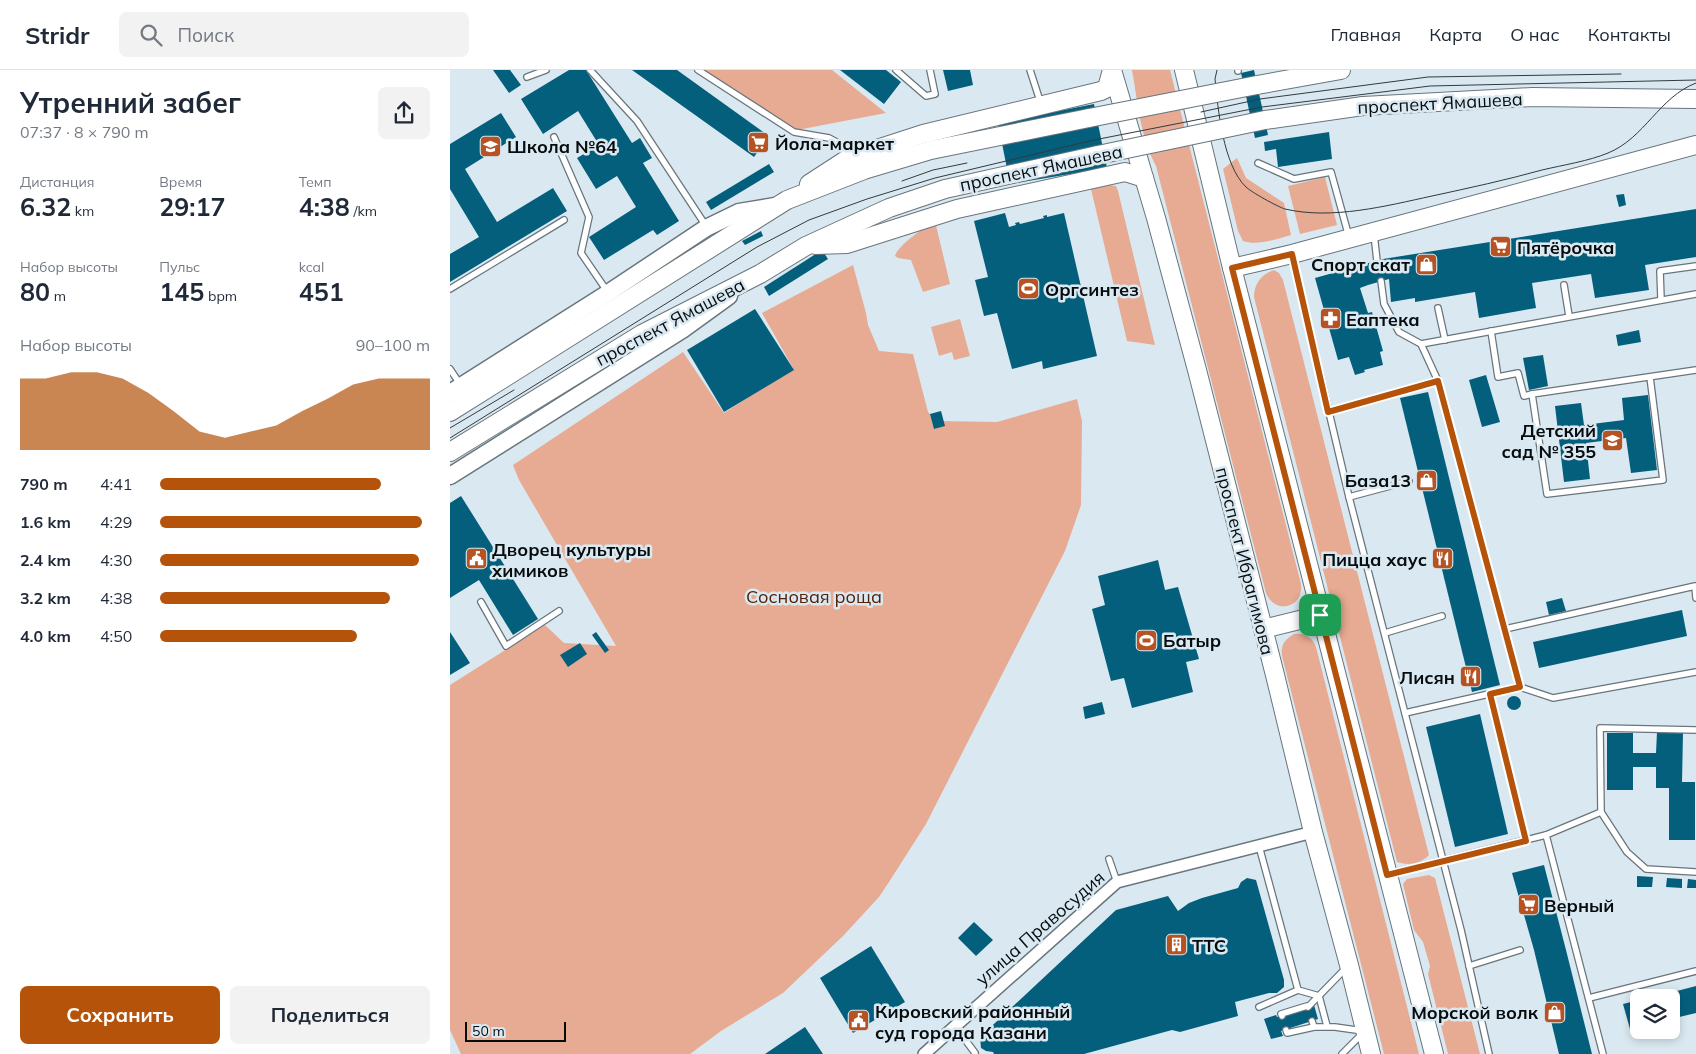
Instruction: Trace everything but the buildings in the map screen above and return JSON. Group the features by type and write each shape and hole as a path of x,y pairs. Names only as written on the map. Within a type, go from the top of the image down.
{"main road":[{"path":"456,390 706,228 739,212 781,203 825,172 849,158 924,134 1101,91 1107,88 1112,70"},
{"name":"проспект Ибрагимова","path":"1112,70 1197,370 1371,1054"},
{"path":"1184,70 1320,615 1434,1054"},
{"name":"проспект Ямашева","path":"450,412 781,203 864,170 931,150 1341,70"},
{"name":"проспект Ямашева","path":"450,452 642,334 760,274 806,246 889,208 945,189 1265,120 1363,106 1513,98 1696,99"},
{"path":"1232,268 1292,254 1696,145"},
{"path":"806,246 847,244 957,209 1125,172 1144,178"},
{"path":"450,476 682,330 760,274"},
{"path":"1263,629 1320,615"}],"street":[{"name":"улица Правосудия","path":"924,1054 1117,882 1313,832"}],"lane":[{"path":"527,77 546,70"},
{"path":"590,70 637,121 706,228"},
{"path":"698,70 794,132 829,138 840,144 849,158"},
{"path":"896,70 926,96 935,94 930,70"},
{"path":"1030,70 1042,106"},
{"path":"554,137 590,217 581,253 608,293"},
{"path":"1258,162 1294,179 1331,172 1350,238"},
{"path":"450,289 564,220"},
{"path":"1374,232 1378,261"},
{"path":"1292,254 1328,412 1444,861 1489,1054"},
{"path":"1661,299 1660,272 1696,266"},
{"path":"1381,281 1384,304 1399,332 1421,344 1438,381 1520,687"},
{"path":"1564,284 1569,316"},
{"path":"1421,344 1696,294"},
{"path":"1438,308 1445,340"},
{"path":"1492,331 1498,377 1518,373 1524,396 1696,370"},
{"path":"450,369 456,390"},
{"path":"1532,394 1547,494 1663,480 1650,377"},
{"path":"1328,412 1438,381"},
{"path":"1350,496 1408,481"},
{"path":"1505,629 1695,586 1696,598"},
{"path":"481,602 506,646 559,611"},
{"path":"1385,633 1442,616"},
{"path":"1405,713 1520,687 1553,698 1696,672"},
{"path":"1490,694 1526,841"},
{"path":"1696,730 1600,728 1601,812 1627,852 1646,869 1696,872"},
{"path":"1387,875 1526,841 1546,835 1601,812"},
{"path":"1546,835 1604,1054"},
{"path":"1260,846 1298,990"},
{"path":"1110,858 1117,882"},
{"path":"1469,966 1520,950"},
{"path":"1282,1016 1282,1014 1307,1007 1349,965"},
{"path":"1589,998 1696,971"},
{"path":"1259,1007 1298,990 1319,996"},
{"path":"1319,996 1327,1026"},
{"path":"1286,1030 1287,1033 1313,1024 1365,1031"},
{"path":"955,1026 975,1053"},
{"path":"1342,1054 1365,1031"}],"green space":[{"path":"704,70 832,70 886,113 797,130"},
{"path":"1132,70 1170,70 1301,584 1301,592 1298,599 1288,606 1276,604 1270,600 1266,593 1156,166 1146,143"},
{"path":"1237,158 1246,178 1284,203 1291,235 1255,243 1243,241 1238,231 1223,169"},
{"path":"1325,177 1337,225 1300,234 1288,186"},
{"path":"1109,185 1116,186 1118,191 1155,345 1127,341 1091,189"},
{"path":"935,221 950,284 923,292 911,260 895,256 901,246"},
{"name":"Сосновая роща","path":"853,265 868,325 879,351 913,354 928,412 938,421 997,422 1077,399 1082,421 1081,505 1065,551 926,824 889,882 879,897 843,936 783,993 721,1031 690,1054 461,1054 450,1030 450,685 545,625 564,643 616,646 519,480 513,465 683,352 724,413 793,368 762,313"},
{"path":"1274,270 1279,273 1283,280 1429,855 1414,863 1397,862 1254,297 1255,288 1259,280 1265,274"},
{"path":"960,319 970,356 954,360 952,352 939,356 931,327"},
{"path":"1294,634 1308,636 1316,647 1419,1054 1384,1054 1282,656 1284,643"},
{"path":"1429,875 1435,878 1480,1054 1448,1054 1428,974 1430,966 1423,942 1414,930 1403,884 1407,879"}],"tram line":[{"path":"1217,70 1215,79 1223,136 1232,165 1238,177 1246,187 1282,208 1321,213 1359,210 1396,204 1601,156 1632,138 1672,98 1683,89 1696,83"},
{"path":"1201,112 1260,99 1428,77 1621,74"},
{"path":"450,438 757,247 809,220 867,199 935,178 1094,140 1262,107 1430,86 1696,80"},
{"path":"902,181 933,170 967,163"},
{"path":"450,428 514,390"}],"place":[{"name":"Йола-маркет","path":"759,143"},
{"name":"Школа №64","path":"491,146"},
{"name":"Пятёрочка","path":"1501,247"},
{"name":"Спорт скат","path":"1426,264"},
{"name":"Оргсинтез","path":"1029,289"},
{"name":"Еаптека","path":"1330,319"},
{"name":"Детский сад № 355","path":"1612,440"},
{"name":"База13","path":"1427,480"},
{"name":"Дворец культуры химиков","path":"476,559"},
{"name":"Пицца хаус","path":"1443,559"},
{"name":"Батыр","path":"1147,640"},
{"name":"Лисян","path":"1471,677"},
{"name":"Верный","path":"1528,905"},
{"name":"ТТС","path":"1176,945"},
{"name":"Морской волк","path":"1554,1012"},
{"name":"Кировский районный суд города Казани","path":"859,1021"}],"route":[{"path":"1292,254 1328,412 1438,381 1520,687 1490,694 1526,841 1387,875 1320,615 1232,268 1292,254"}]}
